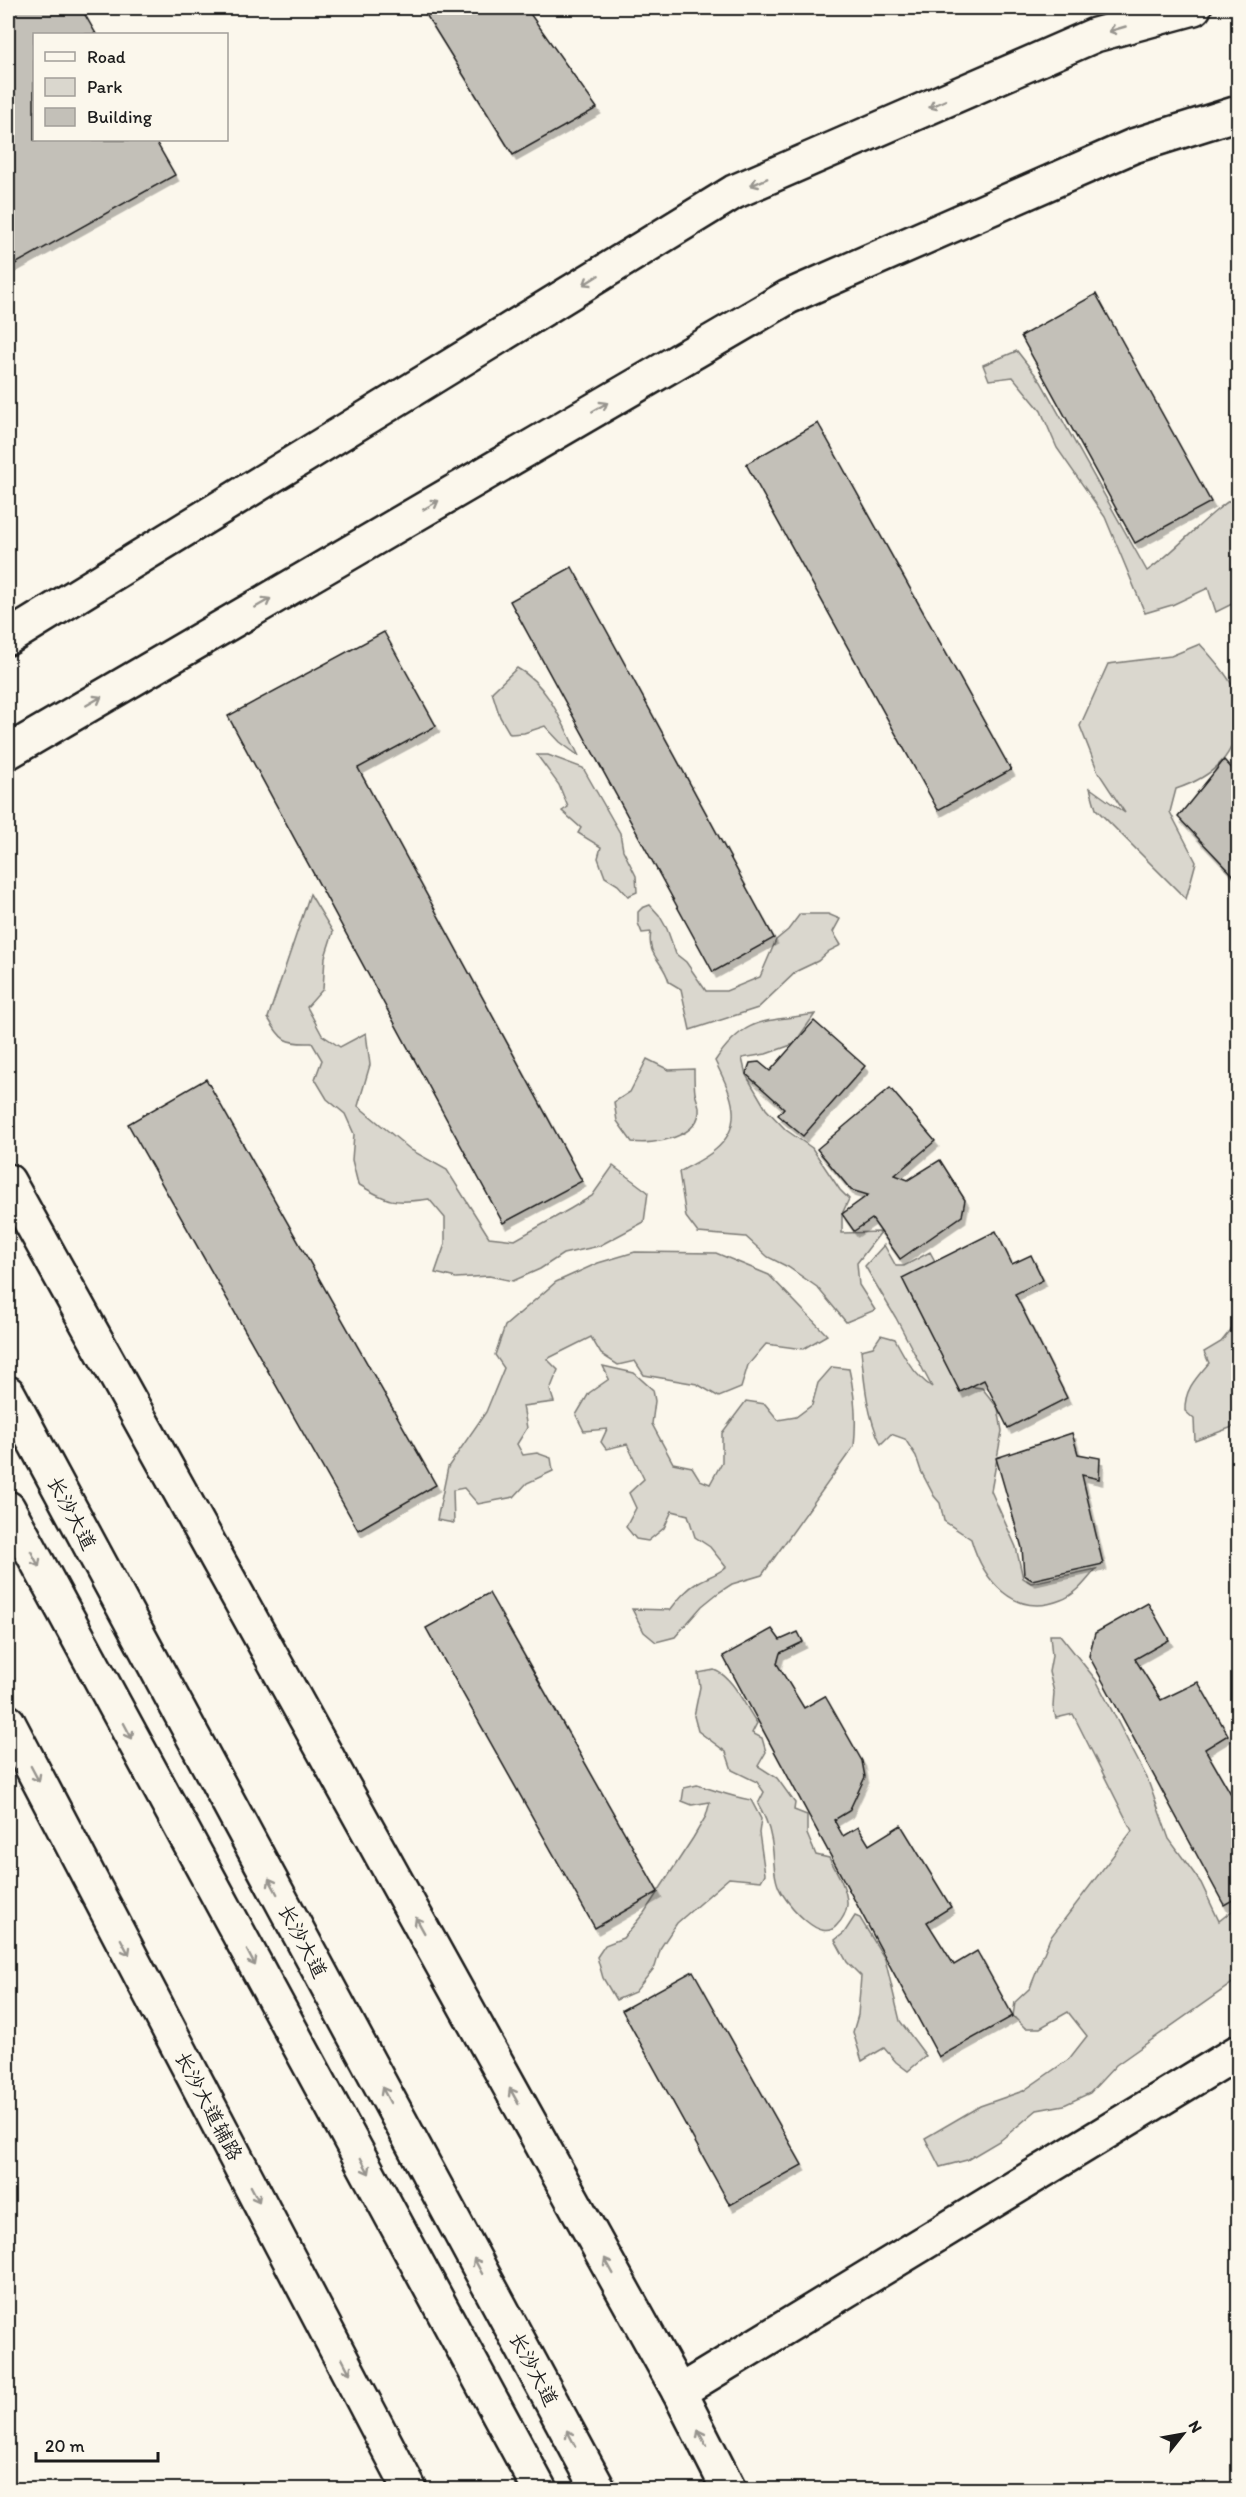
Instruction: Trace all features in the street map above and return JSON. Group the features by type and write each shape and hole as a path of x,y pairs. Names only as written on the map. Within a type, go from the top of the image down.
{"main road":[{"path":"8,638 734,192 1095,35 1194,8"},
{"path":"8,752 788,297 1133,146 1239,113"},
{"path":"8,777 62,720"},
{"path":"9,1186 679,2392 729,2490"},
{"name":"长沙大道","path":"8,1393 599,2490"},
{"path":"8,1508 540,2490"},
{"name":"长沙大道辅路","path":"8,1722 410,2490"},
{"path":"679,2392 1239,2052"}],"green space":[{"path":"1017,351 1041,382 1147,571 1238,495 1238,601 1216,612 1208,588 1172,605 1145,613 1105,517 1057,448 1041,411 1013,377 989,380 983,365"},
{"path":"1200,644 1226,676 1235,690 1239,703 1237,729 1228,753 1220,763 1201,778 1176,789 1170,812 1196,862 1186,899 1096,809 1090,788 1125,813 1098,772 1080,726 1108,664 1171,656"},
{"path":"517,668 528,675 546,695 579,756 560,742 545,726 524,733 510,734 500,717 492,692"},
{"path":"537,755 548,755 583,768 620,833 623,850 636,876 637,892 628,896 618,885 605,877 598,858 601,847 578,833 581,828 562,811 568,807 559,785"},
{"path":"310,894 333,932 325,957 323,989 307,1007 322,1035 340,1047 366,1033 370,1065 358,1106 411,1150 447,1170 489,1237 515,1240 570,1209 592,1196 613,1166 648,1192 644,1222 599,1246 563,1254 540,1269 513,1281 489,1276 456,1278 435,1273 445,1244 445,1218 429,1199 391,1200 358,1184 352,1160 354,1134 345,1114 327,1099 315,1079 322,1060 312,1043 295,1043 285,1040 268,1018"},
{"path":"650,905 667,929 676,954 686,962 706,991 726,991 760,977 776,940 788,930 800,914 828,914 840,919 833,932 841,945 829,951 818,961 797,971 758,1008 690,1030 681,989 669,982 653,953 651,932 642,933 638,923 638,912"},
{"path":"815,1014 794,1044 766,1054 742,1058 746,1075 766,1109 786,1130 812,1148 840,1190 849,1199 842,1214 842,1233 881,1232 857,1263 859,1285 875,1310 846,1322 817,1287 788,1267 768,1257 746,1237 698,1233 686,1217 679,1172 715,1150 725,1140 731,1129 733,1107 726,1084 715,1061 726,1046 747,1028 758,1024"},
{"path":"647,1059 669,1070 694,1069 695,1093 699,1107 698,1118 693,1126 674,1137 652,1142 632,1142 617,1121 614,1102 630,1092"},
{"path":"884,1245 896,1266 904,1266 930,1252 936,1263 967,1386 982,1388 998,1408 1002,1431 991,1491 1016,1547 1023,1578 1031,1583 1096,1569 1080,1587 1066,1598 1044,1605 1029,1604 1015,1600 1003,1592 984,1568 971,1539 944,1521 940,1503 934,1496 916,1456 905,1439 891,1434 881,1444 869,1410 861,1350 873,1347 881,1335 895,1339 915,1372 932,1387 896,1318 865,1266"},
{"path":"635,1252 716,1253 769,1275 827,1335 803,1349 766,1344 748,1365 741,1388 719,1397 697,1384 644,1375 635,1361 618,1365 601,1354 591,1337 547,1359 558,1370 550,1390 554,1402 523,1406 527,1428 517,1444 523,1455 537,1453 551,1458 553,1471 527,1483 514,1497 478,1504 464,1488 453,1490 454,1523 437,1520 448,1467 486,1412 504,1368 495,1355 505,1326 556,1282 598,1263"},
{"path":"1238,1321 1238,1425 1195,1441 1194,1419 1185,1411 1186,1397 1209,1363 1204,1352 1221,1342"},
{"path":"603,1366 634,1373 653,1390 655,1401 652,1424 673,1463 692,1467 700,1480 710,1484 722,1462 722,1433 746,1401 765,1404 778,1420 796,1417 812,1405 818,1383 832,1367 849,1369 851,1379 855,1417 854,1446 762,1575 732,1584 702,1606 675,1637 656,1642 644,1632 632,1609 670,1610 693,1586 726,1567 710,1547 695,1537 688,1515 672,1511 664,1528 648,1541 636,1539 626,1527 636,1508 629,1493 644,1479 627,1444 606,1449 601,1442 607,1429 584,1431 576,1415 589,1393 609,1379"},
{"path":"1050,1635 1060,1635 1096,1680 1147,1778 1169,1839 1201,1883 1219,1921 1238,1906 1238,1979 1116,2065 1090,2093 1064,2105 1037,2110 1001,2140 967,2160 940,2167 925,2138 980,2106 1023,2091 1069,2059 1087,2036 1068,2012 1040,2028 1025,2028 1013,2016 1015,2002 1030,1988 1050,1938 1132,1831 1073,1714 1056,1718 1053,1707 1054,1692 1049,1672 1052,1656"},
{"path":"714,1670 733,1686 757,1723 752,1733 762,1738 766,1752 758,1766 777,1778 795,1803 794,1810 807,1815 807,1834 816,1855 829,1858 841,1880 847,1899 845,1914 841,1921 830,1930 815,1927 806,1921 791,1906 778,1886 770,1834 758,1804 764,1792 757,1782 732,1770 726,1752 698,1731 694,1716 700,1687 698,1673"},
{"path":"697,1785 751,1800 761,1819 759,1833 765,1874 761,1881 729,1878 677,1923 661,1947 655,1967 635,1992 616,2000 603,1978 597,1957 605,1945 623,1938 644,1913 706,1816 710,1802 692,1805 682,1801 684,1788"},
{"path":"855,1916 860,1918 885,1959 900,2021 926,2056 908,2071 896,2062 884,2048 862,2061 853,2032 858,2015 861,1976 847,1962 835,1940 844,1933"}],"building":[{"path":"8,8 81,8 95,33 33,33 33,141 156,141 175,175 8,268"},
{"path":"422,8 526,8 597,108 513,155"},
{"path":"1096,294 1211,502 1135,543 1021,336"},
{"path":"818,423 1011,770 938,810 746,464"},
{"path":"572,567 774,938 713,972 510,601"},
{"path":"384,632 436,726 358,768 582,1181 503,1223 228,716"},
{"path":"1224,760 1238,775 1238,880 1178,817"},
{"path":"814,1021 865,1066 803,1136 778,1115 784,1108 746,1074 750,1063 759,1062 770,1071"},
{"path":"206,1079 436,1485 358,1530 128,1124"},
{"path":"890,1088 935,1141 895,1175 908,1180 940,1160 965,1200 962,1216 900,1259 872,1219 854,1231 842,1214 868,1195 851,1190 817,1149"},
{"path":"996,1231 1012,1264 1031,1255 1043,1280 1015,1294 1067,1398 1008,1428 984,1380 960,1392 902,1278"},
{"path":"1072,1433 1078,1454 1100,1458 1099,1479 1082,1475 1103,1564 1032,1580 1024,1575 1022,1548 996,1458"},
{"path":"489,1593 658,1892 595,1928 426,1628"},
{"path":"1148,1603 1169,1640 1135,1659 1161,1700 1198,1682 1228,1735 1205,1749 1238,1806 1238,1897 1224,1905 1089,1656 1095,1633"},
{"path":"772,1629 780,1640 798,1632 803,1642 780,1653 777,1664 804,1708 825,1696 862,1761 865,1777 849,1811 834,1820 843,1836 858,1827 869,1845 901,1825 951,1907 927,1922 954,1965 977,1951 1013,2016 939,2057 723,1656"},
{"path":"693,1971 802,2165 730,2205 622,2010"}]}
